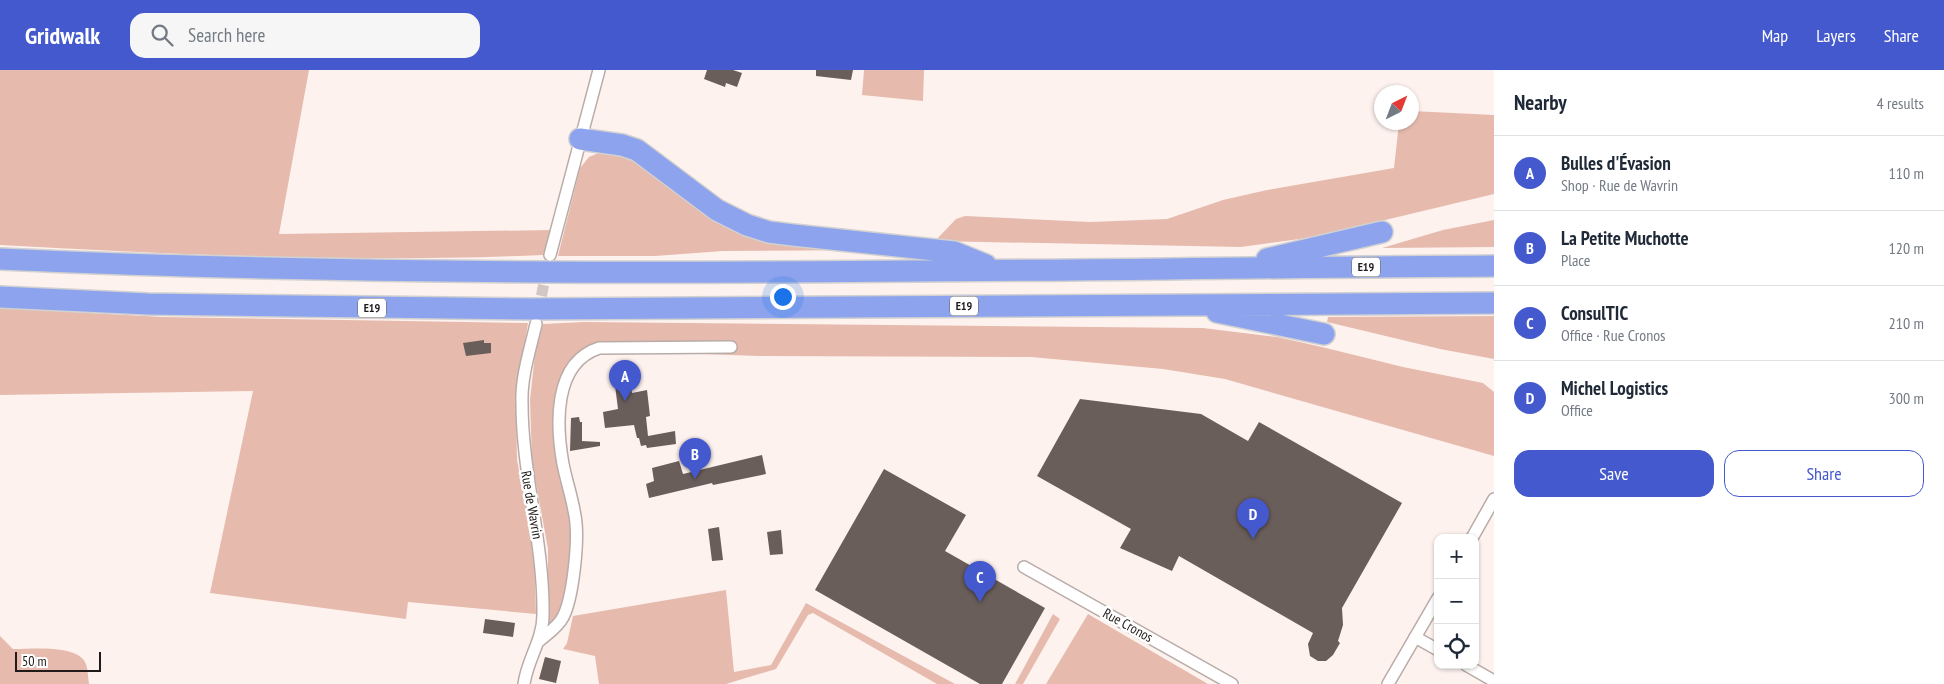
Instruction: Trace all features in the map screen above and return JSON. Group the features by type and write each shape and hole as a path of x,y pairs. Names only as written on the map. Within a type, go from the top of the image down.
{"highway":[{"path":"580,139 622,144 637,150 717,210 732,219 761,230 954,252 996,269"},
{"path":"1238,267 1316,246 1382,232"},
{"name":"E19","path":"0,259 150,266 344,271 1494,266"},
{"name":"E19","path":"0,297 148,304 353,308 1494,303"},
{"path":"1185,304 1240,318 1324,334"}],"street":[{"path":"550,255 599,70"},
{"name":"Rue de Wavrin","path":"524,684 529,662 539,641 543,617 540,550 524,456 522,401 525,374 536,324"},
{"path":"539,641 563,617 572,584 576,525 563,462 560,432 562,395 568,370 583,355 598,348 731,347"},
{"path":"1474,534 1494,499"},
{"name":"Rue Cronos","path":"1024,567 1232,684"},
{"path":"1388,684 1434,605"},
{"path":"1415,637 1434,648"},
{"path":"1473,669 1494,681"}],"shaded area":[{"path":"0,70 309,70 279,234 552,230 543,255 475,257 272,257 0,245"},
{"path":"864,70 924,70 923,101 862,95"},
{"path":"1419,111 1494,115 1494,194 1314,237 1241,247 935,241 956,219 965,216 1090,222 1167,219 1223,200 1267,190 1394,168 1398,130 1419,130"},
{"path":"608,149 627,150 706,207 877,250 723,251 655,256 558,256 580,168 589,157"},
{"path":"1494,220 1494,247 1382,248 1443,230"},
{"path":"0,308 162,317 528,323 516,399 517,460 534,548 536,614 408,602 406,619 210,593 253,391 0,395"},
{"path":"1494,316 1494,359 1440,349 1327,322 1328,317"},
{"path":"584,322 1203,328 1277,337 1403,367 1483,383 1494,392 1494,456 1225,379 1163,369 1031,357 758,356 646,352 592,346 579,352 565,368 558,393 573,523 568,582 559,615 551,624 548,620 548,549 532,461 530,400 535,354 543,324"},
{"path":"726,590 734,672 771,665 806,603 955,684 937,684 813,613 808,615 776,669 726,684 599,684 595,656 563,649 567,643 573,616"},
{"path":"1053,614 1060,619 1023,684 1015,684"},
{"path":"1088,614 1208,684 1046,684"},
{"path":"0,636 13,649 42,648 65,650 74,653 82,658 86,664 89,684 0,684"}],"building":[{"path":"707,70 733,70 742,73 737,87 726,83 725,87 704,79"},
{"path":"816,70 853,70 851,80 816,76"},
{"path":"484,340 484,343 491,343 491,353 466,356 463,343"},
{"path":"628,368 632,393 647,390 650,416 646,417 648,436 675,431 676,444 647,448 646,445 641,446 634,425 605,428 603,412 618,409 613,370"},
{"path":"1080,399 1201,414 1248,441 1259,422 1402,503 1342,608 1343,625 1338,641 1340,643 1333,655 1326,661 1318,661 1310,656 1308,644 1313,633 1179,556 1172,571 1120,548 1131,529 1037,476"},
{"path":"579,417 580,422 582,422 582,441 600,442 600,446 570,451 571,418"},
{"path":"762,455 766,474 713,485 712,483 649,498 646,484 654,481 652,468 679,461 683,474"},
{"path":"884,469 966,515 945,551 1045,608 1002,684 980,684 815,590"},
{"path":"719,527 723,560 712,561 708,529"},
{"path":"781,530 783,554 770,555 767,532"},
{"path":"485,619 515,623 513,637 483,633"},
{"path":"545,657 561,661 556,683 539,679"}],"tunnel":[{"path":"538,312 547,269"}],"place":[{"name":"Bulles d'Évasion","path":"625,401"},
{"name":"La Petite Muchotte","path":"695,479"},
{"name":"Michel Logistics","path":"1253,539"},
{"name":"ConsulTIC","path":"980,602"}]}
